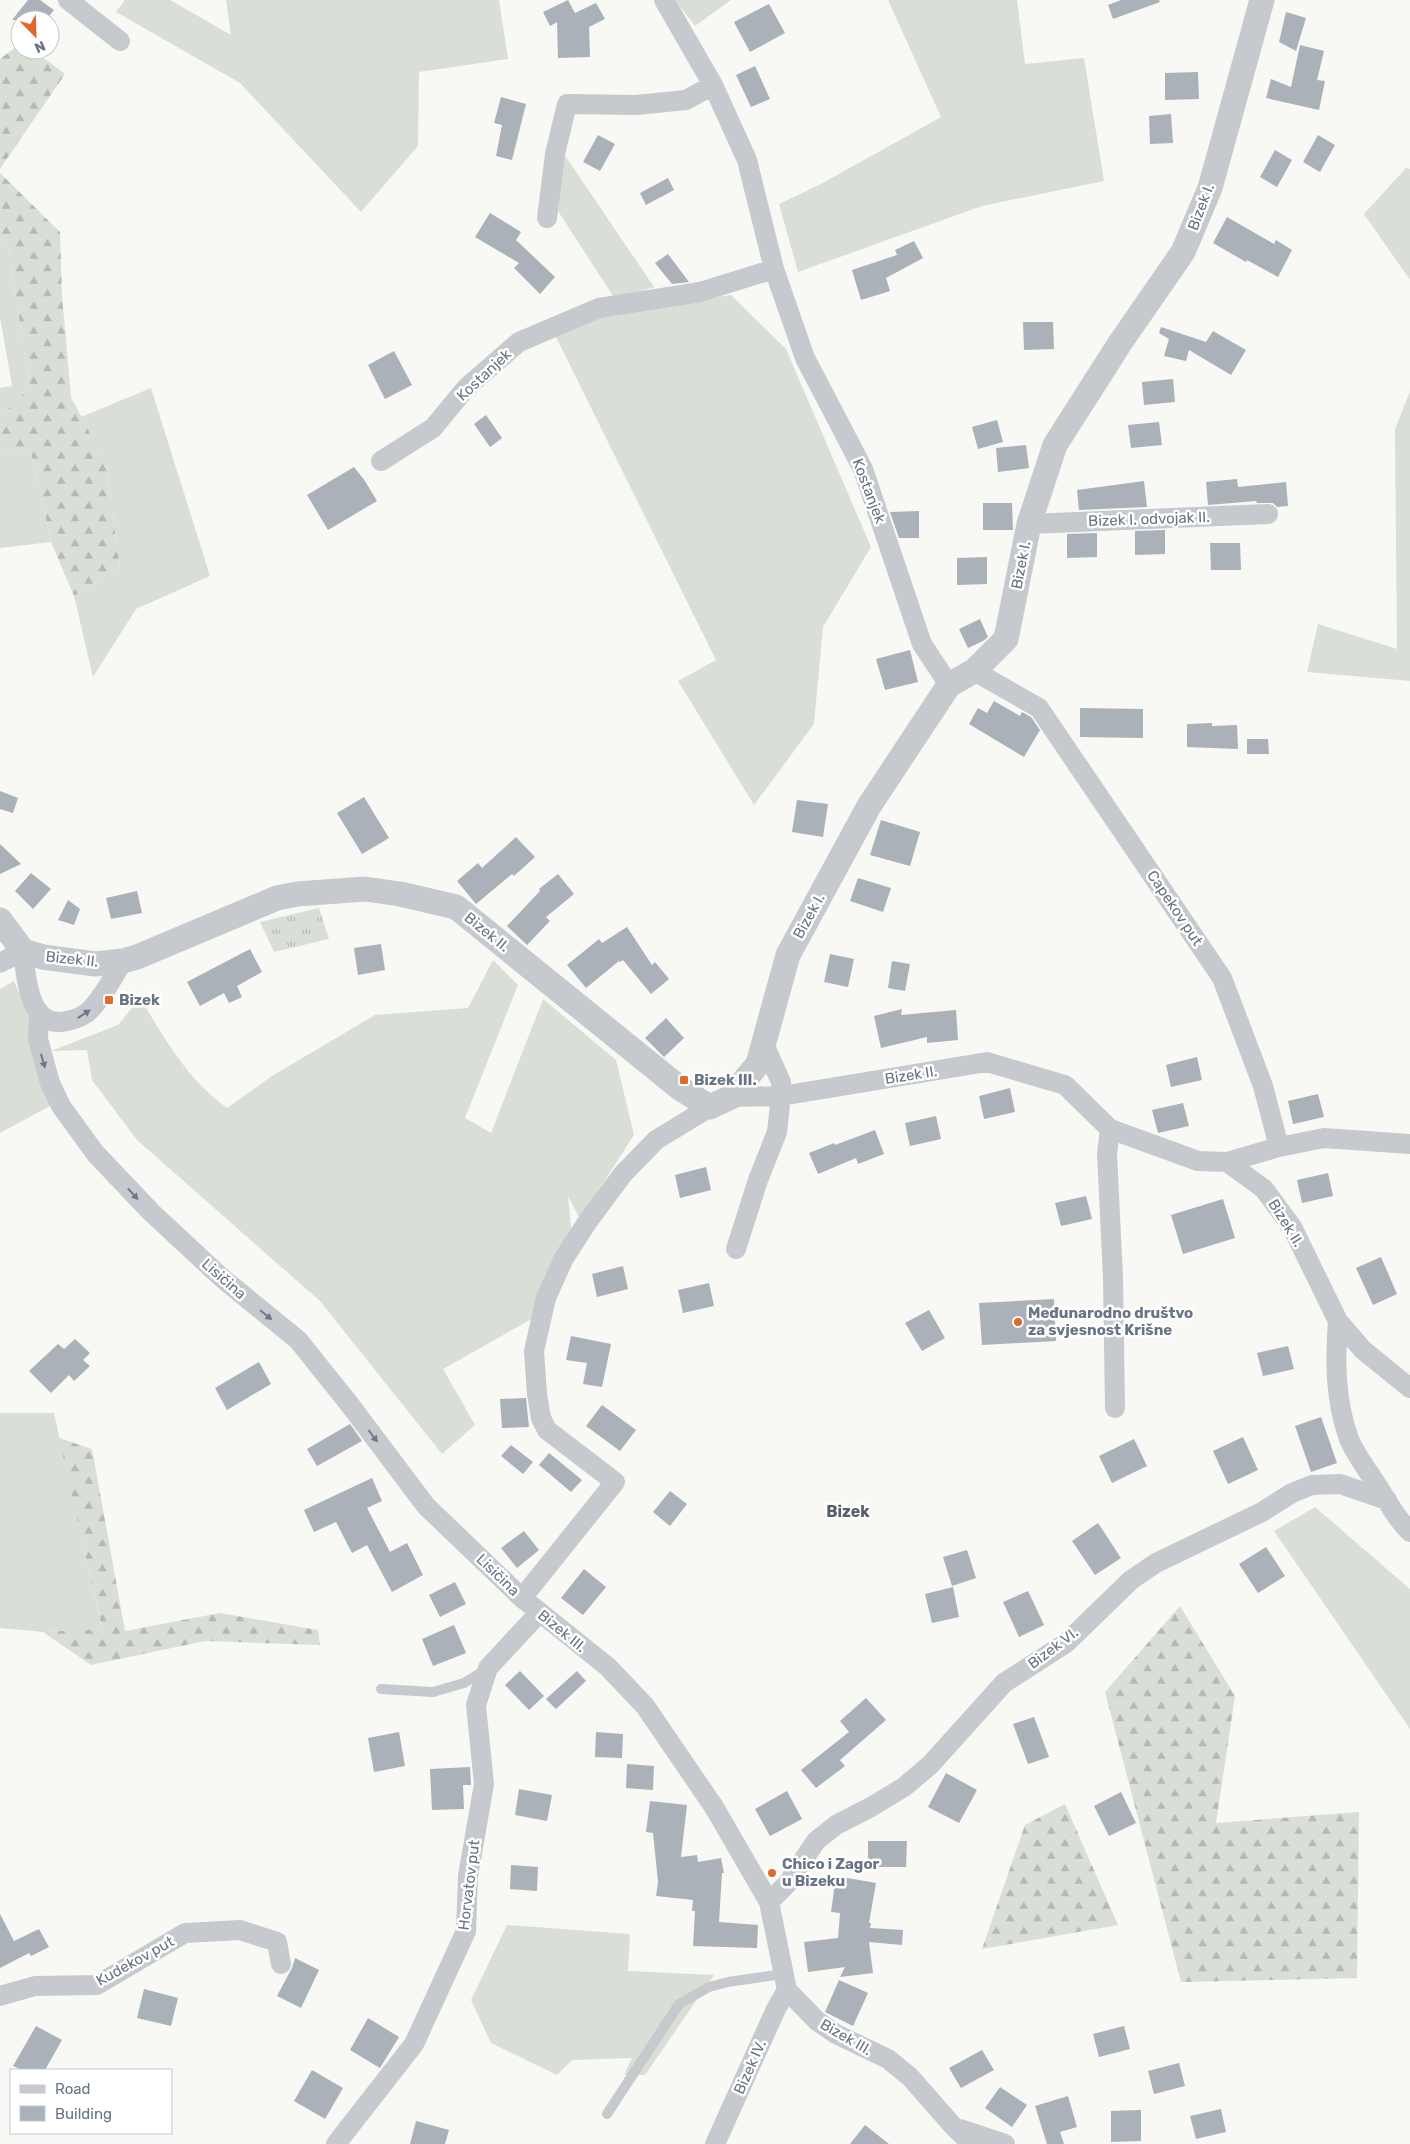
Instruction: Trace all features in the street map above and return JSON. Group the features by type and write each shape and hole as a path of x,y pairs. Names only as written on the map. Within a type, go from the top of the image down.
{"street":[{"path":"68,0 120,41"},
{"name":"Kostanjek","path":"664,0 713,86 747,160 774,270 805,358 863,469 922,644 949,685"},
{"name":"Bizek I.","path":"720,1102 758,1064 788,955 869,806 949,685 974,671 1006,639 1029,524 1055,445 1120,343 1183,252 1210,188 1262,0"},
{"path":"547,218 555,154 567,104 636,104 686,100 713,86"},
{"name":"Kostanjek","path":"381,461 433,428 466,388 519,342 599,308 700,292 774,270"},
{"name":"Bizek I. odvojak II.","path":"1029,524 1268,514"},
{"name":"Capekov put","path":"974,671 1039,708 1222,978 1262,1086 1279,1147"},
{"name":"Bizek II.","path":"23,951 67,962 94,964 123,961 277,898 297,894 365,889 400,894 456,907 681,1089 720,1102 782,1096 987,1062 1065,1085 1110,1129 1198,1161 1226,1162 1264,1189 1292,1227 1338,1321 1363,1350 1410,1388"},
{"name":"Lisičina","path":"0,920 23,951 30,996 39,1013 38,1039 50,1084 61,1106 95,1153 151,1212 222,1278 298,1340 426,1506 522,1598"},
{"path":"0,962 23,951"},
{"name":"Bizek II.","path":"39,1013 48,1020 61,1022 77,1018 90,1010 104,993 123,961"},
{"path":"736,1249 758,1180 777,1132 782,1096 781,1082 764,1044"},
{"path":"522,1598 615,1482 552,1435 541,1418 534,1352 546,1298 564,1258 588,1221 623,1174 656,1140 720,1102"},
{"path":"1110,1129 1107,1154 1113,1277 1115,1408"},
{"path":"1226,1162 1279,1147 1324,1138 1410,1144"},
{"path":"1338,1321 1335,1364 1341,1414 1350,1440 1386,1500 1410,1532"},
{"name":"Bizek VI.","path":"769,1902 788,1883 816,1841 836,1825 904,1787 930,1765 994,1692 1015,1675 1066,1642 1137,1575 1156,1563 1262,1512 1292,1494 1312,1485 1340,1484 1386,1500"},
{"name":"Bizek III.","path":"522,1598 608,1668 645,1706 714,1806 769,1902 785,1982 817,2021 836,2034 888,2060 910,2076 954,2127 972,2144"},
{"name":"Horvatov put","path":"336,2144 414,2044 466,1931 468,1876 484,1784 476,1705 488,1668 539,1613"},
{"name":"Kudekov put","path":"0,1996 34,1986 97,1985 185,1933 240,1930 277,1942 282,1964"},
{"name":"Bizek IV.","path":"715,2144 776,2009 785,1982"},
{"path":"954,2127 1005,2144"}],"lane":[{"path":"381,1689 433,1692 464,1683 488,1668"},
{"path":"607,2114 679,2004 709,1987 728,1982 785,1982"}],"green space":[{"path":"125,0 170,0 231,35 226,0 499,0 508,59 419,72 418,146 361,212 240,83 116,12"},
{"path":"675,0 731,0 695,26"},
{"path":"888,0 1017,0 1025,64 1084,58 1104,181 982,206 798,272 779,204 821,184 941,117"},
{"path":"10,52 10,60 46,60 65,74 0,169 0,59"},
{"path":"562,151 654,287 615,299 558,211"},
{"path":"1406,168 1410,169 1410,280 1364,214"},
{"path":"0,173 60,232 62,296 71,397 106,464 120,569 74,596 51,542 31,452 24,449 0,452 0,414 20,400 29,381 8,248 0,243"},
{"path":"0,243 8,248 29,381 20,400 0,414 0,388 12,386 0,317"},
{"path":"731,295 786,349 871,547 823,627 814,724 754,805 678,681 716,660 554,333 606,313"},
{"path":"151,388 210,576 136,609 93,677 74,596 120,569 106,464 81,417"},
{"path":"1410,391 1410,681 1307,672 1318,624 1397,649 1395,429"},
{"path":"24,449 31,452 51,542 0,548 0,452"},
{"path":"319,908 329,939 274,952 260,922"},
{"path":"493,960 518,985 465,1118 491,1133 543,999 616,1060 634,1135 580,1219 568,1196 573,1249 544,1312 443,1369 475,1425 442,1454 320,1301 137,1140 92,1080 87,1050 51,1051 118,1025 140,998 188,1071 213,1097 227,1108 272,1076 375,1015 468,1008"},
{"path":"14,981 63,1099 0,1133 0,989"},
{"path":"0,1413 54,1413 102,1630 43,1632 0,1628"},
{"path":"59,1438 92,1449 125,1631 220,1613 318,1630 320,1645 205,1641 91,1665 43,1632 102,1629"},
{"path":"1315,1507 1410,1589 1410,1729 1274,1531"},
{"path":"1180,1606 1235,1696 1216,1823 1359,1812 1357,1978 1181,1982 1105,1692"},
{"path":"1065,1804 1118,1925 982,1949 1025,1825"},
{"path":"507,1925 630,1934 628,1971 714,1975 645,2075 624,2075 632,2058 572,2060 557,2075 491,2043 471,2000"}],"building":[{"path":"28,0 40,0 54,10 20,10"},
{"path":"568,0 575,13 596,3 605,19 589,27 590,57 558,58 557,22 550,26 543,12"},
{"path":"1121,0 1159,0 1160,2 1113,19 1108,5"},
{"path":"769,4 785,33 750,52 734,22"},
{"path":"1286,12 1306,18 1296,51 1279,42"},
{"path":"1300,45 1324,51 1317,80 1325,81 1319,110 1266,98 1271,79 1291,87"},
{"path":"755,66 770,99 751,107 736,75"},
{"path":"1198,72 1199,99 1165,100 1165,73"},
{"path":"501,97 526,104 512,160 496,156 502,125 494,123"},
{"path":"1171,114 1173,143 1150,144 1149,116"},
{"path":"598,135 615,144 600,171 583,162"},
{"path":"1318,135 1335,145 1320,172 1303,162"},
{"path":"1275,150 1292,160 1277,187 1260,177"},
{"path":"668,178 674,190 646,205 640,193"},
{"path":"490,213 521,232 516,240 555,277 540,294 514,268 519,263 475,237"},
{"path":"1227,217 1274,244 1276,240 1292,250 1278,277 1247,260 1246,262 1213,243"},
{"path":"914,241 923,258 886,278 890,291 861,300 852,270 897,255 895,250"},
{"path":"668,254 689,282 672,284 655,263"},
{"path":"1023,322 1053,322 1054,349 1024,350"},
{"path":"1161,327 1206,342 1213,331 1246,350 1231,375 1189,350 1186,361 1164,356 1169,339 1159,333"},
{"path":"394,351 412,385 385,399 368,365"},
{"path":"1173,379 1175,402 1144,405 1142,382"},
{"path":"486,415 502,438 490,447 474,424"},
{"path":"997,420 1003,442 978,449 972,427"},
{"path":"1159,422 1162,445 1131,448 1128,425"},
{"path":"1026,445 1029,468 998,472 996,448"},
{"path":"354,467 377,501 328,530 307,495"},
{"path":"1237,479 1238,487 1286,482 1288,506 1277,507 1273,503 1257,503 1256,501 1208,505 1206,482"},
{"path":"1144,481 1147,507 1079,510 1077,490"},
{"path":"983,503 1012,503 1013,530 983,530"},
{"path":"919,511 919,538 899,538 890,512"},
{"path":"1165,530 1165,554 1135,555 1135,531"},
{"path":"1097,533 1097,557 1067,558 1067,534"},
{"path":"1210,543 1240,543 1241,570 1211,570"},
{"path":"987,557 987,584 957,585 957,558"},
{"path":"980,619 988,637 968,648 959,629"},
{"path":"910,650 918,682 885,690 876,659"},
{"path":"994,701 1020,716 1022,712 1031,717 1040,730 1024,757 969,724 978,708 987,713"},
{"path":"1080,708 1143,709 1143,738 1080,737"},
{"path":"1212,723 1212,726 1237,725 1238,749 1187,747 1187,724"},
{"path":"1247,739 1268,739 1269,754 1247,754"},
{"path":"0,791 18,798 13,813 0,809"},
{"path":"364,797 389,838 362,854 337,813"},
{"path":"797,800 828,804 823,837 792,832"},
{"path":"881,820 920,832 910,866 870,855"},
{"path":"516,837 535,857 514,876 512,874 476,904 457,881 478,863 482,868"},
{"path":"0,844 21,864 0,874"},
{"path":"31,873 51,889 33,909 15,891"},
{"path":"558,874 574,894 546,917 550,921 527,945 507,926 540,891 539,889"},
{"path":"858,878 891,888 883,912 850,901"},
{"path":"137,891 142,913 111,919 106,898"},
{"path":"68,900 80,909 74,925 58,920"},
{"path":"627,927 652,965 655,962 669,979 651,994 623,960 619,961 586,988 567,965 599,939 602,943"},
{"path":"381,944 385,970 358,975 354,948"},
{"path":"250,949 262,972 237,986 242,997 229,1003 224,993 200,1006 187,982"},
{"path":"830,954 854,959 848,987 824,982"},
{"path":"892,961 910,964 905,991 888,988"},
{"path":"902,1009 901,1015 956,1010 958,1040 927,1043 927,1037 881,1048 874,1016"},
{"path":"666,1018 684,1038 664,1057 645,1038"},
{"path":"1197,1057 1202,1080 1171,1087 1166,1065"},
{"path":"1010,1088 1015,1112 984,1119 979,1096"},
{"path":"1318,1094 1324,1117 1293,1124 1288,1101"},
{"path":"1183,1103 1189,1126 1158,1133 1152,1110"},
{"path":"936,1116 941,1139 910,1146 905,1123"},
{"path":"875,1130 884,1154 858,1164 856,1158 818,1174 809,1153"},
{"path":"706,1167 711,1190 680,1198 675,1175"},
{"path":"1328,1173 1333,1196 1302,1203 1297,1180"},
{"path":"1086,1196 1092,1219 1061,1226 1055,1203"},
{"path":"1223,1199 1235,1238 1183,1254 1171,1215"},
{"path":"1381,1257 1397,1294 1373,1305 1356,1268"},
{"path":"623,1266 628,1289 597,1297 592,1274"},
{"path":"709,1283 714,1306 683,1313 678,1290"},
{"name":"Međunarodno društvo za svjesnost Krišne","path":"1054,1299 1056,1341 982,1345 979,1303"},
{"path":"929,1310 945,1338 922,1351 905,1323"},
{"path":"571,1336 611,1344 602,1387 583,1384 587,1363 566,1360"},
{"path":"75,1339 90,1353 83,1360 90,1366 74,1381 69,1375 51,1393 29,1371 58,1344 64,1349"},
{"path":"1288,1346 1294,1369 1263,1376 1257,1353"},
{"path":"259,1362 271,1384 227,1410 215,1388"},
{"path":"526,1398 529,1427 502,1428 500,1399"},
{"path":"602,1405 636,1430 620,1451 586,1426"},
{"path":"1321,1417 1337,1463 1311,1472 1295,1426"},
{"path":"350,1424 362,1441 317,1466 307,1449"},
{"path":"1243,1437 1258,1470 1228,1484 1213,1451"},
{"path":"1134,1439 1147,1466 1112,1483 1099,1456"},
{"path":"511,1445 533,1462 523,1474 501,1456"},
{"path":"549,1453 582,1480 571,1492 539,1465"},
{"path":"372,1478 382,1501 367,1508 390,1552 407,1543 423,1575 392,1592 367,1545 352,1553 336,1522 314,1532 304,1510"},
{"path":"670,1491 687,1504 670,1526 653,1512"},
{"path":"1098,1523 1121,1558 1095,1575 1072,1541"},
{"path":"524,1531 539,1550 517,1568 501,1548"},
{"path":"1266,1547 1285,1576 1258,1593 1239,1564"},
{"path":"967,1550 976,1578 952,1586 943,1557"},
{"path":"584,1569 606,1587 583,1615 561,1598"},
{"path":"455,1582 466,1604 440,1617 429,1595"},
{"path":"953,1587 959,1617 932,1623 925,1594"},
{"path":"1028,1591 1044,1625 1019,1637 1003,1602"},
{"path":"454,1625 466,1653 433,1666 422,1639"},
{"path":"520,1671 544,1696 529,1710 505,1685"},
{"path":"577,1671 586,1681 556,1709 546,1699"},
{"path":"866,1698 886,1720 840,1760 845,1766 816,1788 801,1770 849,1732 840,1721"},
{"path":"1034,1717 1049,1757 1028,1764 1013,1724"},
{"path":"399,1732 405,1766 374,1772 368,1738"},
{"path":"596,1732 623,1734 622,1758 595,1757"},
{"path":"627,1764 654,1766 653,1790 626,1788"},
{"path":"470,1767 471,1785 463,1785 464,1809 432,1810 430,1769"},
{"path":"946,1773 977,1790 959,1823 928,1807"},
{"path":"519,1789 552,1795 547,1821 515,1815"},
{"path":"787,1791 802,1819 770,1836 755,1809"},
{"path":"1121,1792 1136,1823 1109,1836 1094,1806"},
{"path":"650,1801 687,1805 681,1857 697,1855 698,1862 721,1858 724,1873 722,1873 719,1922 758,1925 757,1948 693,1946 695,1911 692,1911 693,1900 656,1896 658,1882 653,1833 646,1832"},
{"path":"868,1841 907,1841 906,1867 868,1867"},
{"path":"511,1865 538,1867 537,1891 510,1889"},
{"path":"836,1876 876,1883 869,1923 871,1923 870,1928 903,1930 902,1945 869,1942 873,1973 840,1977 845,1967 808,1972 804,1942 838,1938 840,1913 831,1912"},
{"path":"0,1914 14,1941 39,1929 49,1947 31,1956 29,1953 0,1968"},
{"path":"295,1958 319,1970 301,2008 277,1996 292,1968"},
{"path":"839,1980 868,1993 853,2026 825,2012"},
{"path":"144,1989 178,1998 171,2026 137,2018"},
{"path":"368,2018 399,2037 380,2068 350,2050"},
{"path":"36,2026 62,2040 46,2069 20,2069 13,2066"},
{"path":"1124,2026 1130,2049 1099,2057 1093,2034"},
{"path":"982,2050 994,2070 961,2088 949,2068"},
{"path":"1179,2063 1185,2086 1154,2094 1148,2071"},
{"path":"312,2070 343,2088 325,2119 294,2101"},
{"path":"1000,2087 1027,2105 1012,2127 985,2108"},
{"path":"1068,2096 1077,2127 1060,2132 1064,2144 1047,2144 1035,2106"},
{"path":"1221,2109 1226,2132 1196,2139 1190,2116"},
{"path":"1141,2110 1141,2141 1111,2142 1111,2111"},
{"path":"416,2121 449,2130 445,2144 410,2144"},
{"path":"865,2125 889,2144 850,2144"}],"place":[{"name":"Bizek","path":"109,1000"},
{"name":"Bizek III.","path":"684,1080"},
{"name":"Međunarodno društvo za svjesnost Krišne","path":"1018,1322"},
{"name":"Chico i Zagor u Bizeku","path":"772,1873"}],"district":[{"name":"Bizek","path":"848,1511"}]}
